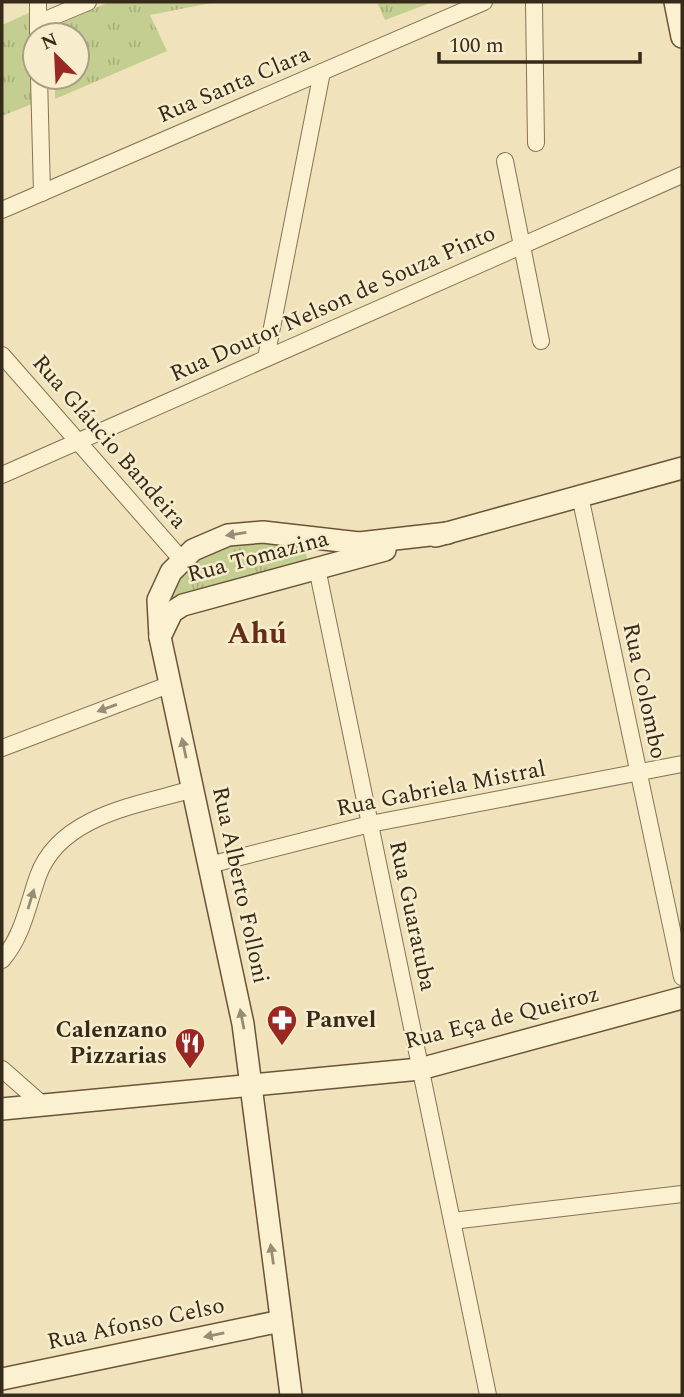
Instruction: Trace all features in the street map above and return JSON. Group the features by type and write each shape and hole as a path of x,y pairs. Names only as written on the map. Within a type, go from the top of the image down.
{"main road":[{"path":"675,2 682,37"},
{"name":"Rua Tomazina","path":"160,637 172,612 183,605 682,468"},
{"name":"Rua Tomazina","path":"160,637 158,600 163,585 181,559 193,550 228,535 263,532 334,542 388,541 448,533"},
{"path":"304,539 317,568"},
{"name":"Rua Alberto Folloni","path":"160,637 243,1024 249,1087 291,1395"},
{"name":"Rua Eça de Queiroz","path":"2,1109 421,1069 682,998"},
{"name":"Rua Afonso Celso","path":"2,1379 281,1321"}],"street":[{"path":"38,2 38,21"},
{"path":"53,21 88,2"},
{"name":"Rua Santa Clara","path":"2,210 484,2"},
{"path":"534,2 536,143"},
{"path":"266,358 321,72"},
{"path":"39,91 42,193"},
{"path":"505,161 541,341"},
{"name":"Rua Doutor Nelson de Souza Pinto","path":"2,475 682,175"},
{"name":"Rua Gláucio Bandeira","path":"2,355 181,559"},
{"name":"Rua Colombo","path":"580,496 682,977"},
{"name":"Rua Guaratuba","path":"317,568 488,1395"},
{"path":"2,748 171,684"},
{"name":"Rua Gabriela Mistral","path":"209,865 370,824 682,764"},
{"path":"2,960 24,922 39,872 58,844 90,821 193,789"},
{"path":"2,1069 43,1105"},
{"path":"452,1221 682,1194"}],"green space":[{"path":"109,2 216,2 150,15 167,51 91,84 91,21 66,21"},
{"path":"377,2 433,2 385,20"},
{"path":"31,12 31,21 21,21 21,91 32,91 32,104 2,116 2,25"},
{"path":"55,91 74,91 55,99"},
{"path":"231,541 305,547 307,560 168,599 179,575 191,561"}],"place":[{"name":"Panvel","path":"282,1047"},
{"name":"Calenzano Pizzarias","path":"190,1070"}],"district":[{"name":"Ahú","path":"257,634"}]}
